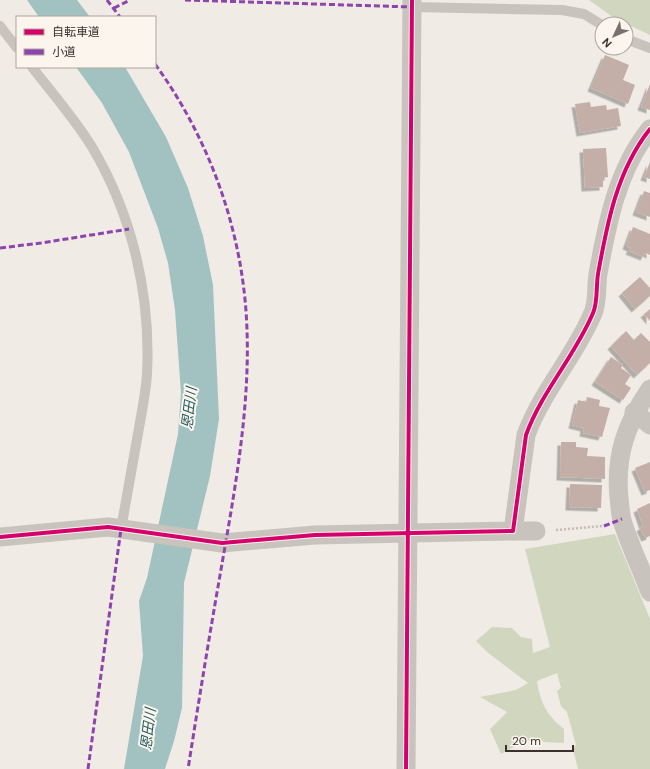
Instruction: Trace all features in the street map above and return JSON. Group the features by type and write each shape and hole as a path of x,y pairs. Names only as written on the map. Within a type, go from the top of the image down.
{"street":[{"path":"406,769 412,3"},
{"path":"513,531 526,435 531,422 546,396 584,335 594,310 596,284 608,222 621,181 640,141 650,129"},
{"path":"650,389 634,412 620,455 618,481 622,519 650,592"},
{"path":"634,412 650,425"},
{"path":"0,536 108,527 222,543 315,535 407,535 536,531"}],"lane":[{"path":"412,3 562,10 584,14 594,20"},
{"path":"0,26 16,47"},
{"path":"634,42 650,48"},
{"path":"33,68 92,147 110,182 129,229 141,278 147,331 147,374 124,529"}],"path":[{"path":"536,531 604,526"}],"green space":[{"path":"589,0 650,0 650,35 634,27 634,16 611,16"},
{"path":"615,534 650,619 650,769 578,769 573,749 576,745 567,712 561,706 557,691 561,688 557,673 537,681 540,696 545,708 553,719 564,729 564,743 544,742 537,738 523,742 501,754 490,729 507,712 480,697 516,690 528,683 487,652 476,641 492,627 512,628 521,637 532,639 533,653 550,647 525,549"}],"water":[{"path":"27,0 77,0 89,16 38,16"},
{"name":"恩田川","path":"77,68 126,68 166,137 188,188 203,236 213,285 219,419 210,476 184,583 182,708 165,769 124,769 143,656 139,601 147,578 178,434 181,393 175,310 168,263 158,228 129,152 102,103"}],"building":[{"path":"605,56 629,65 623,80 635,85 628,104 591,88"},
{"path":"650,84 650,110 641,107"},
{"path":"590,102 591,107 606,105 607,110 618,108 621,126 580,133 575,104"},
{"path":"606,148 608,177 603,178 603,187 585,188 583,149"},
{"path":"650,162 650,179 644,177"},
{"path":"644,191 650,193 650,217 636,212"},
{"path":"633,227 650,234 650,255 646,253 644,257 629,251 631,248 626,246"},
{"path":"640,277 650,288 650,296 635,309 622,293"},
{"path":"650,309 650,321 644,314"},
{"path":"626,331 634,340 641,333 650,342 650,363 637,375 611,346"},
{"path":"611,357 623,365 621,368 631,375 625,384 631,388 623,400 595,382"},
{"path":"587,397 600,400 599,406 610,408 602,437 583,433 584,428 572,425 578,400 586,402"},
{"path":"561,442 576,442 576,447 588,448 587,456 605,457 605,479 560,477"},
{"path":"650,462 650,490 645,492 635,468"},
{"path":"570,484 602,485 601,508 569,507"},
{"path":"650,503 650,536 645,538 640,528 643,526 637,509"}],"marked path":[{"path":"107,0 119,16"},
{"path":"114,8 130,0"},
{"path":"185,0 412,7"},
{"path":"156,66 193,125 221,190 239,259 247,330 246,393 239,456 230,519 188,769"},
{"path":"0,248 129,229"},
{"path":"604,526 622,519"},
{"path":"88,769 121,529"}],"cycle path":[{"path":"406,769 412,0"},
{"path":"0,537 108,527 222,543 315,535 513,531 526,435 549,388 586,329 595,309 597,279 601,255 615,198 629,162 650,129"}]}
